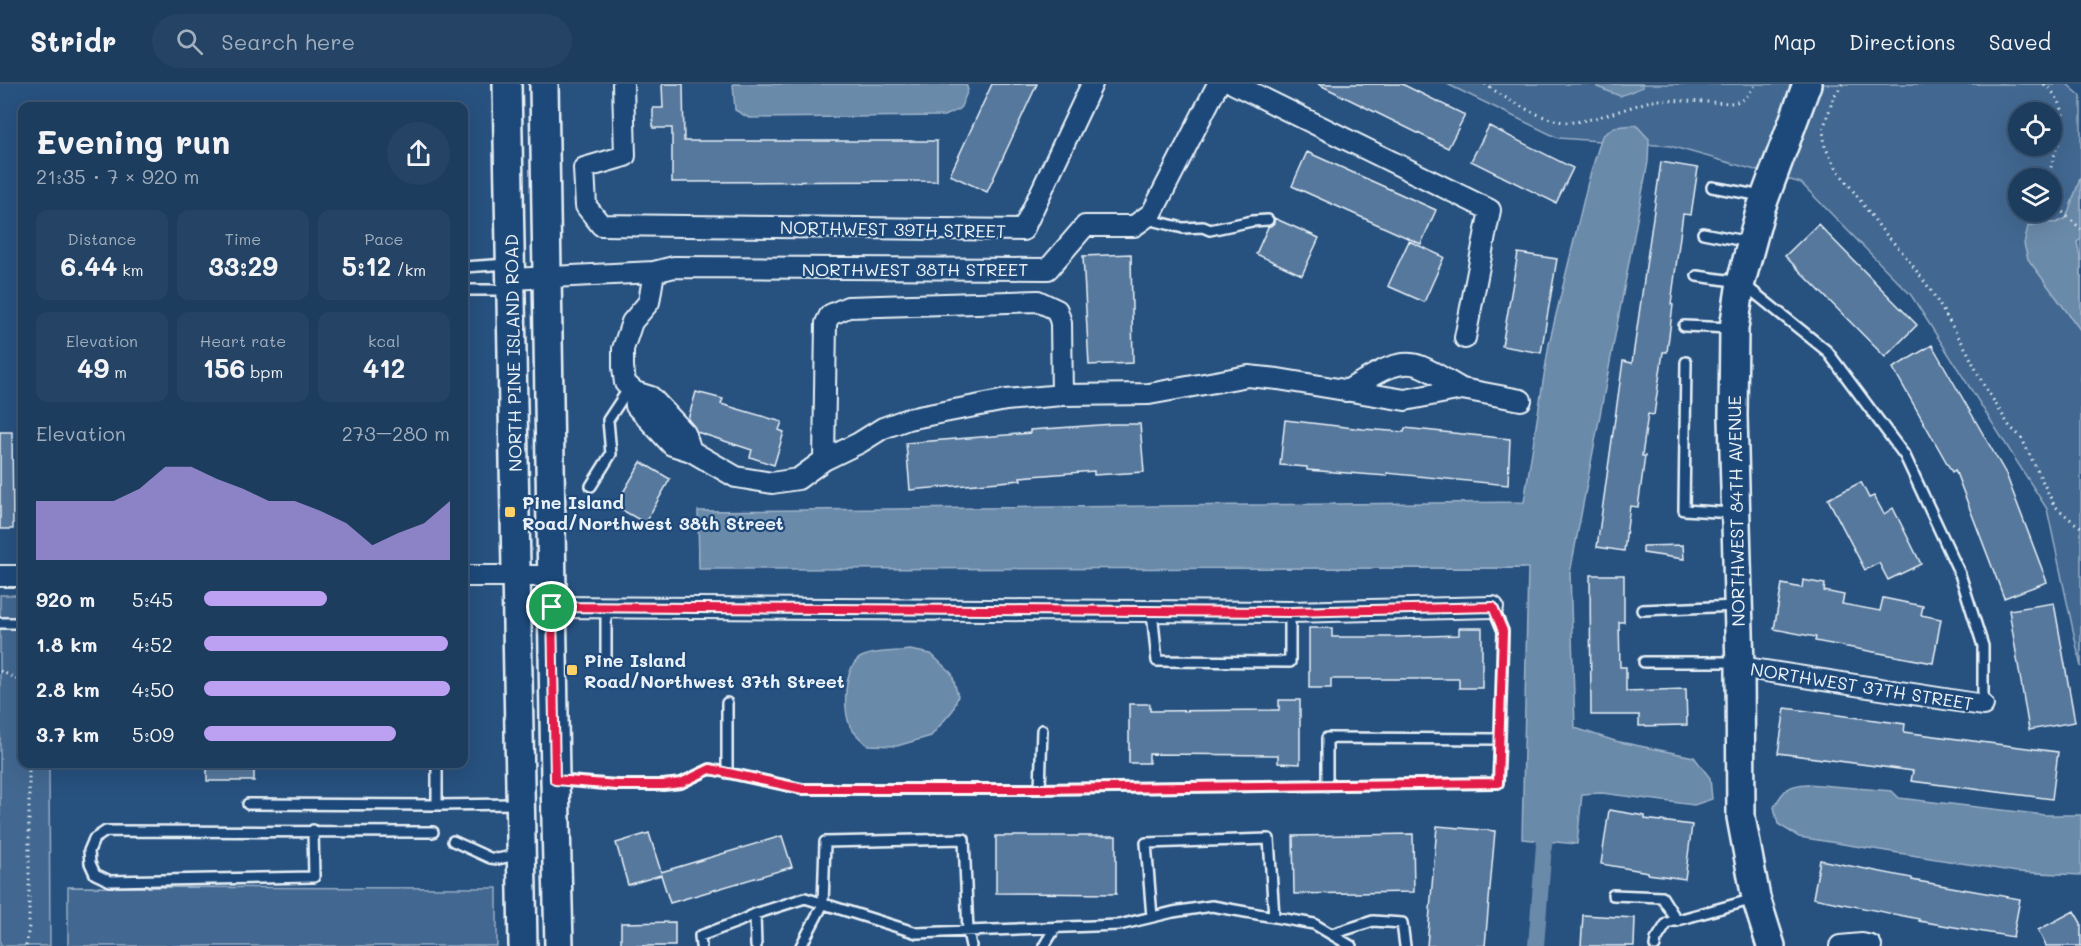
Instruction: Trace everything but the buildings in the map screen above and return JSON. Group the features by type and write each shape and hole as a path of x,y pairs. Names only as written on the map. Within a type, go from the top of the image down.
{"main road":[{"name":"NORTH PINE ISLAND ROAD","path":"507,84 523,946"},
{"name":"NORTH PINE ISLAND ROAD","path":"544,84 559,946"},
{"name":"NORTHWEST 84TH AVENUE","path":"1771,946 1756,898 1741,817 1740,664 1733,416 1734,328 1741,282 1765,196 1807,84"}],"street":[{"name":"NORTHWEST 39TH STREET","path":"623,84 625,156 584,168 586,206 601,225 1023,230 1092,84"},
{"path":"1145,218 1152,213 1218,84"},
{"path":"1234,84 1490,210 1465,338"},
{"name":"NORTHWEST 38TH STREET","path":"511,277 654,272 674,267 1048,269 1085,226 1134,226 1145,218"},
{"path":"654,272 649,302 632,322 623,349 622,367 625,383 632,390 651,397 685,433 691,451 736,477 772,483 798,479 824,460 883,428 908,418 1006,400 1062,394 1149,394 1248,376 1405,400 1462,389"},
{"name":"NORTHWEST 38TH STREET","path":"824,460 826,322 830,315 848,308 1038,301 1057,310 1061,323 1062,394"},
{"path":"1346,391 1383,370 1399,364 1418,365 1462,389 1521,400"},
{"path":"0,576 18,576"},
{"path":"468,576 552,576"},
{"path":"552,607 1290,612 1493,607"},
{"name":"NORTHWEST 37TH STREET","path":"1740,664 1983,705"},
{"path":"1840,946 1862,944 1871,946"}],"lane":[{"path":"1712,187 1765,196"},
{"path":"1145,218 1184,228 1203,227 1210,230 1268,220"},
{"path":"1703,233 1752,243"},
{"path":"468,268 511,277"},
{"path":"1697,276 1741,282 1827,351 1905,456 1960,574 1983,646 1983,705"},
{"path":"468,289 511,277"},
{"path":"1684,326 1734,328"},
{"path":"1686,362 1684,510 1735,513"},
{"path":"591,486 611,454 608,420 632,390"},
{"path":"1642,610 1738,606"},
{"path":"555,780 617,785 663,785 681,783 710,769 803,789 1040,789 1498,783 1503,631 1493,607"},
{"path":"606,608 606,659"},
{"path":"1152,611 1157,661 1290,662 1290,612"},
{"path":"0,623 18,623"},
{"path":"1644,662 1740,664"},
{"path":"727,703 727,773"},
{"path":"1040,789 1042,730"},
{"path":"1327,786 1327,738 1500,739"},
{"path":"437,768 438,806"},
{"path":"248,804 438,806 520,804"},
{"path":"312,830 314,877 110,881 95,874 90,863 89,851 94,839 106,831 312,830 433,832"},
{"path":"801,946 823,904 825,842 964,839 968,932 971,946"},
{"path":"1152,917 1146,843 1269,839 1274,917"},
{"path":"453,841 490,858 498,859 522,853"},
{"path":"1613,895 1662,897 1677,921"},
{"path":"701,941 755,914 805,898 917,933 1119,925 1212,906 1314,924 1351,946"},
{"path":"1655,946 1656,940 1667,924 1756,898"},
{"path":"755,914 756,946"},
{"path":"1332,934 1373,921 1402,923 1405,946"},
{"path":"1044,946 1055,928"}],"path":[{"path":"1485,84 1497,93 1546,117 1557,121 1574,122 1659,100 1734,104 1745,99 1756,84"},
{"path":"1843,84 1834,96 1823,130 1825,147 1837,169 1882,230 1930,289 1967,351 1982,382 2010,427 2021,437 2054,505 2081,526"},
{"path":"2044,84 2061,101 2066,114 2066,128 2050,168"},
{"path":"2062,212 2081,229"},
{"path":"0,670 16,678 18,682"},
{"path":"26,946 29,926 30,768"}],"shaded area":[{"path":"733,84 966,84 968,90 960,109 944,116 749,118 735,110"},
{"path":"1447,84 2067,84 2081,96 2081,667 2047,509 1911,295 1801,183 1670,146 1558,138"},
{"path":"1596,84 1643,84 1643,87 1620,96 1597,87"},
{"path":"1636,125 1649,139 1648,162 1570,573 1575,728 1615,741 1694,757 1710,778 1712,799 1694,805 1602,793 1582,794 1577,844 1522,839 1528,568 699,569 698,511 1524,502 1549,344 1588,182 1602,136 1615,127"},
{"path":"2081,176 2081,239 2077,242 2081,262 2081,331 2028,259 2024,244 2028,226 2045,222 2062,222 2066,218"},
{"path":"0,595 18,595 18,768 49,768 50,946 0,946"},
{"path":"910,650 931,654 952,674 958,696 953,710 931,736 897,746 867,745 851,728 846,711 846,688 852,668 857,660 869,654"},
{"path":"1796,785 1892,791 1899,798 2045,815 2081,815 2081,875 2017,872 1799,837 1778,824 1774,807 1787,789"},
{"path":"68,887 497,888 497,946 68,946"}],"waterway":[{"path":"1536,946 1546,820"}],"place":[{"name":"Pine Island Road/Northwest 38th Street","path":"510,512"},
{"name":"Pine Island Road/Northwest 37th Street","path":"572,670"}],"route":[{"path":"552,607 1290,612 1493,607 1503,631 1498,783 1040,789 803,789 710,769 693,779 663,785 617,785 555,780 552,607"}]}
